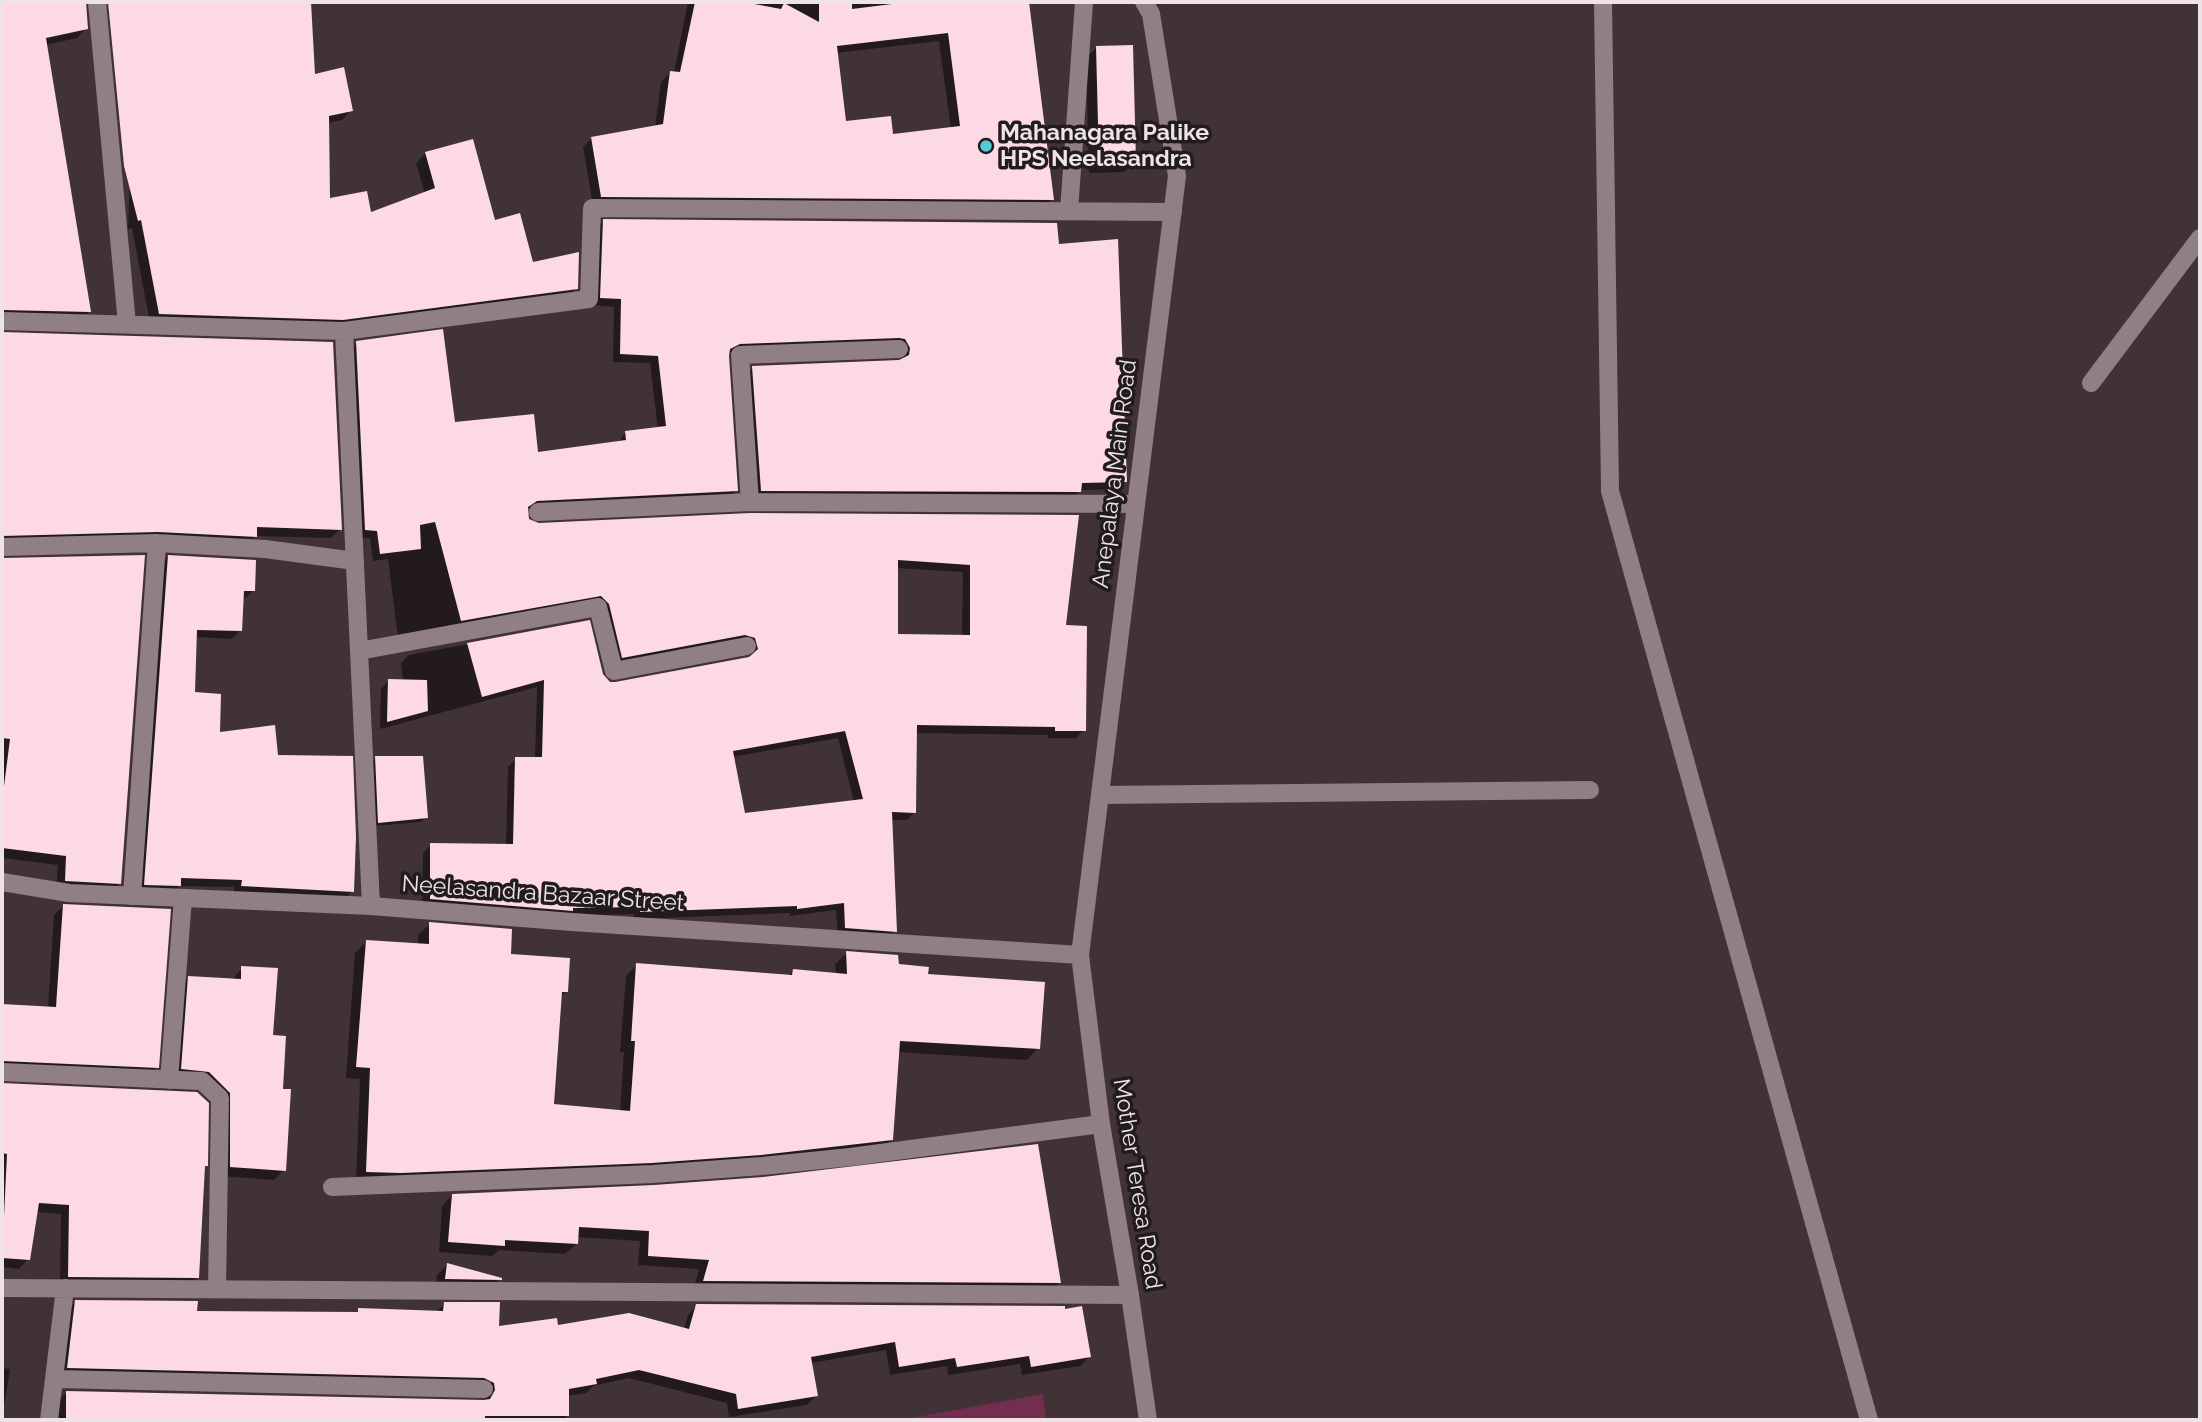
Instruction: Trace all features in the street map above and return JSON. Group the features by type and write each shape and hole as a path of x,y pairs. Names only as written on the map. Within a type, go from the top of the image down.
{"street":[{"path":"97,2 127,324"},
{"path":"1069,211 1084,2"},
{"name":"Anepalaya Main Road","path":"1080,955 1177,176 1151,14 1144,2"},
{"path":"1603,2 1610,491 1869,1420"},
{"path":"2,321 344,331 589,299 592,208 1173,212"},
{"path":"2091,383 2200,238"},
{"path":"344,331 371,906"},
{"path":"750,502 740,355 899,349"},
{"path":"538,512 750,502 1136,504"},
{"path":"2,547 157,543 265,549 355,561"},
{"path":"132,896 157,543"},
{"path":"359,651 598,607 614,671 747,646"},
{"path":"1101,795 1590,790"},
{"name":"Neelasandra Bazaar Street","path":"2,882 69,893 371,906 572,922 1080,955"},
{"path":"169,1080 183,898"},
{"name":"Mother Teresa Road","path":"1080,955 1101,1124 1148,1420"},
{"path":"2,1072 202,1081 220,1098 217,1289"},
{"path":"332,1187 653,1174 762,1166 1101,1124"},
{"path":"49,1420 65,1287"},
{"path":"2,1289 65,1287 1130,1295"},
{"path":"56,1379 484,1389"}],"shaded area":[{"path":"1043,1394 1046,1420 900,1420"}],"building":[{"path":"2,2 86,2 88,29 46,38 91,312 2,310"},
{"path":"108,2 311,2 315,74 344,67 353,111 329,116 330,198 367,191 371,212 435,188 425,152 473,139 495,220 520,213 533,262 579,252 578,289 343,320 159,314 141,220 138,221 124,166"},
{"path":"695,2 744,2 781,9 784,3 819,22 819,2 852,2 852,9 908,2 1029,2 1054,200 601,197 591,137 663,124 670,71 680,72","holes":["948,33 960,126 893,134 891,116 846,121 837,46"]},
{"path":"1133,45 1136,162 1099,163 1096,46"},
{"path":"603,219 1057,223 1059,244 1118,239 1127,482 1082,483 1081,492 761,491 752,366 899,360 909,355 910,348 905,339 899,338 740,344 730,349 729,356 738,491 537,501 528,507 529,519 539,523 750,513 1079,515 1066,625 1087,626 1086,731 1055,731 1055,727 917,725 916,813 892,812 897,932 845,928 844,903 797,909 797,906 640,912 641,907 573,908 573,911 430,899 430,843 513,844 515,757 542,757 544,680 482,697 467,643 590,620 603,674 610,682 749,657 758,649 755,638 745,635 622,658 609,604 601,596 461,621 435,522 420,525 421,549 380,554 377,531 365,530 356,341 443,329 455,422 534,414 538,452 626,440 625,431 666,426 658,356 620,354 621,299 600,298","holes":["898,560 970,565 970,635 898,634","845,731 863,799 745,813 733,751"]},
{"path":"2,332 333,342 342,530 257,527 257,537 158,532 2,536"},
{"path":"145,555 121,884 65,881 66,856 2,848 2,802 10,739 2,738 2,558"},
{"path":"168,555 256,560 255,591 244,591 242,631 197,630 195,692 221,694 220,732 275,725 278,755 353,756 356,837 354,892 241,886 242,880 181,878 181,886 144,885"},
{"path":"388,679 427,680 428,711 387,722"},
{"path":"375,756 423,756 428,818 378,823"},
{"path":"63,904 171,909 159,1068 2,1061 2,1004 56,1007"},
{"path":"429,922 512,929 511,954 570,958 568,992 562,992 554,1104 630,1111 635,1041 631,1041 636,963 792,975 793,969 847,974 846,951 898,955 899,964 929,967 928,974 1045,982 1040,1049 900,1041 893,1140 761,1155 652,1163 401,1173 366,1172 370,1068 356,1067 366,940 429,944"},
{"path":"241,966 278,968 273,1035 286,1036 283,1089 291,1089 286,1171 230,1167 230,1093 209,1072 181,1069 188,976 241,979"},
{"path":"2,1083 197,1092 209,1103 208,1166 205,1166 199,1278 68,1277 69,1205 39,1203 30,1260 2,1258 7,1154 2,1153"},
{"path":"1038,1144 1061,1283 703,1281 709,1260 648,1256 649,1231 579,1227 578,1244 505,1240 505,1246 448,1242 452,1194 763,1177"},
{"path":"447,1263 502,1278 502,1280 445,1279"},
{"path":"75,1300 198,1301 197,1311 358,1312 358,1308 443,1311 444,1302 500,1302 499,1326 557,1318 558,1325 629,1313 689,1329 696,1304 1065,1306 1065,1309 1082,1306 1091,1357 1031,1367 1029,1356 957,1367 955,1358 899,1367 895,1342 811,1357 818,1396 738,1409 736,1394 639,1370 596,1379 597,1384 569,1389 569,1416 485,1416 485,1420 66,1420 66,1391 484,1400 490,1399 495,1390 494,1383 484,1378 67,1368"}],"place":[{"name":"Mahanagara Palike HPS Neelasandra","path":"986,146"}]}
